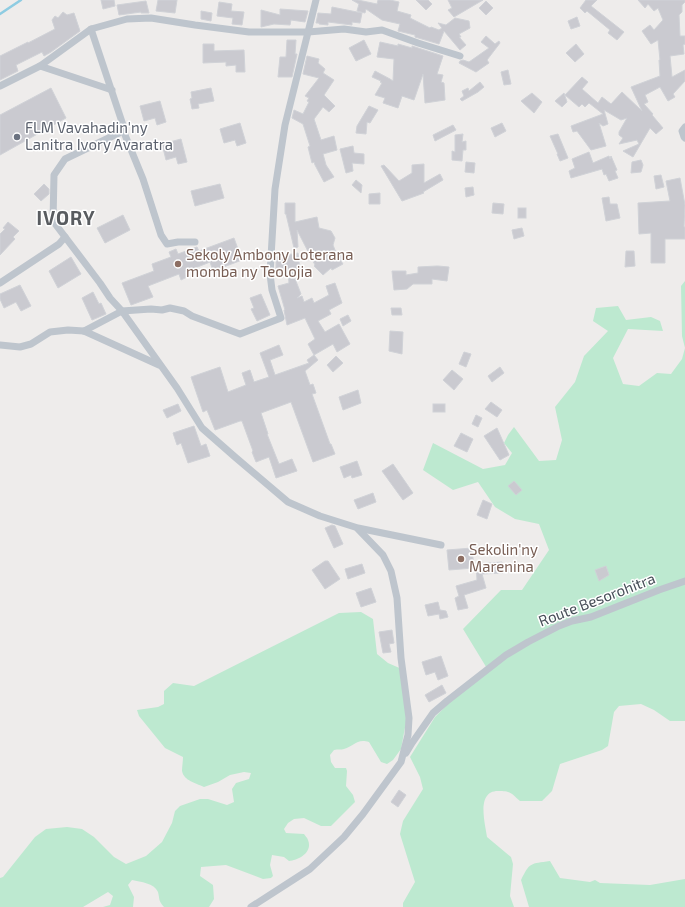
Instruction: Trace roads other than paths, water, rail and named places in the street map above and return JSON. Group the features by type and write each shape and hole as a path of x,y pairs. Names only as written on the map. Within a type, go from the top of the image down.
{"street":[{"path":"84,331 122,311 151,309 162,310 170,308 184,311 192,316 240,334 281,318 272,290 270,274 276,189 285,125 316,0"},
{"path":"0,86 40,66 91,28 127,19 151,18 249,32 308,32 344,29 366,32 382,30 418,44 460,56"},
{"path":"91,28 112,90 125,135 143,179 161,235 167,244 178,242 195,242"},
{"path":"40,66 112,90"},
{"path":"685,127 682,131 685,138"},
{"path":"124,128 119,133 65,159 54,175 53,221 110,298 122,311 177,388 202,428 288,502 320,516 358,528 441,545"},
{"path":"0,283 59,244 65,237"},
{"path":"0,345 20,347 31,344 50,332 68,330 84,331 160,365"},
{"path":"358,528 383,555 391,571 397,598 401,658 409,718 408,735 401,762"},
{"name":"Route Besorohitra","path":"251,907 310,869 344,837 363,814 401,762 433,713 506,655 559,626 590,617 685,581"}],"waterway":[{"path":"0,14 21,0"}],"place":[{"name":"FLM Vavahadin'ny Lanitra Ivory Avaratra","path":"17,137"},
{"name":"Sekoly Ambony Loterana momba ny Teolojia","path":"178,264"},
{"name":"Sekolin'ny Marenina","path":"461,559"}],"district":[{"name":"IVORY","path":"66,218"}]}
